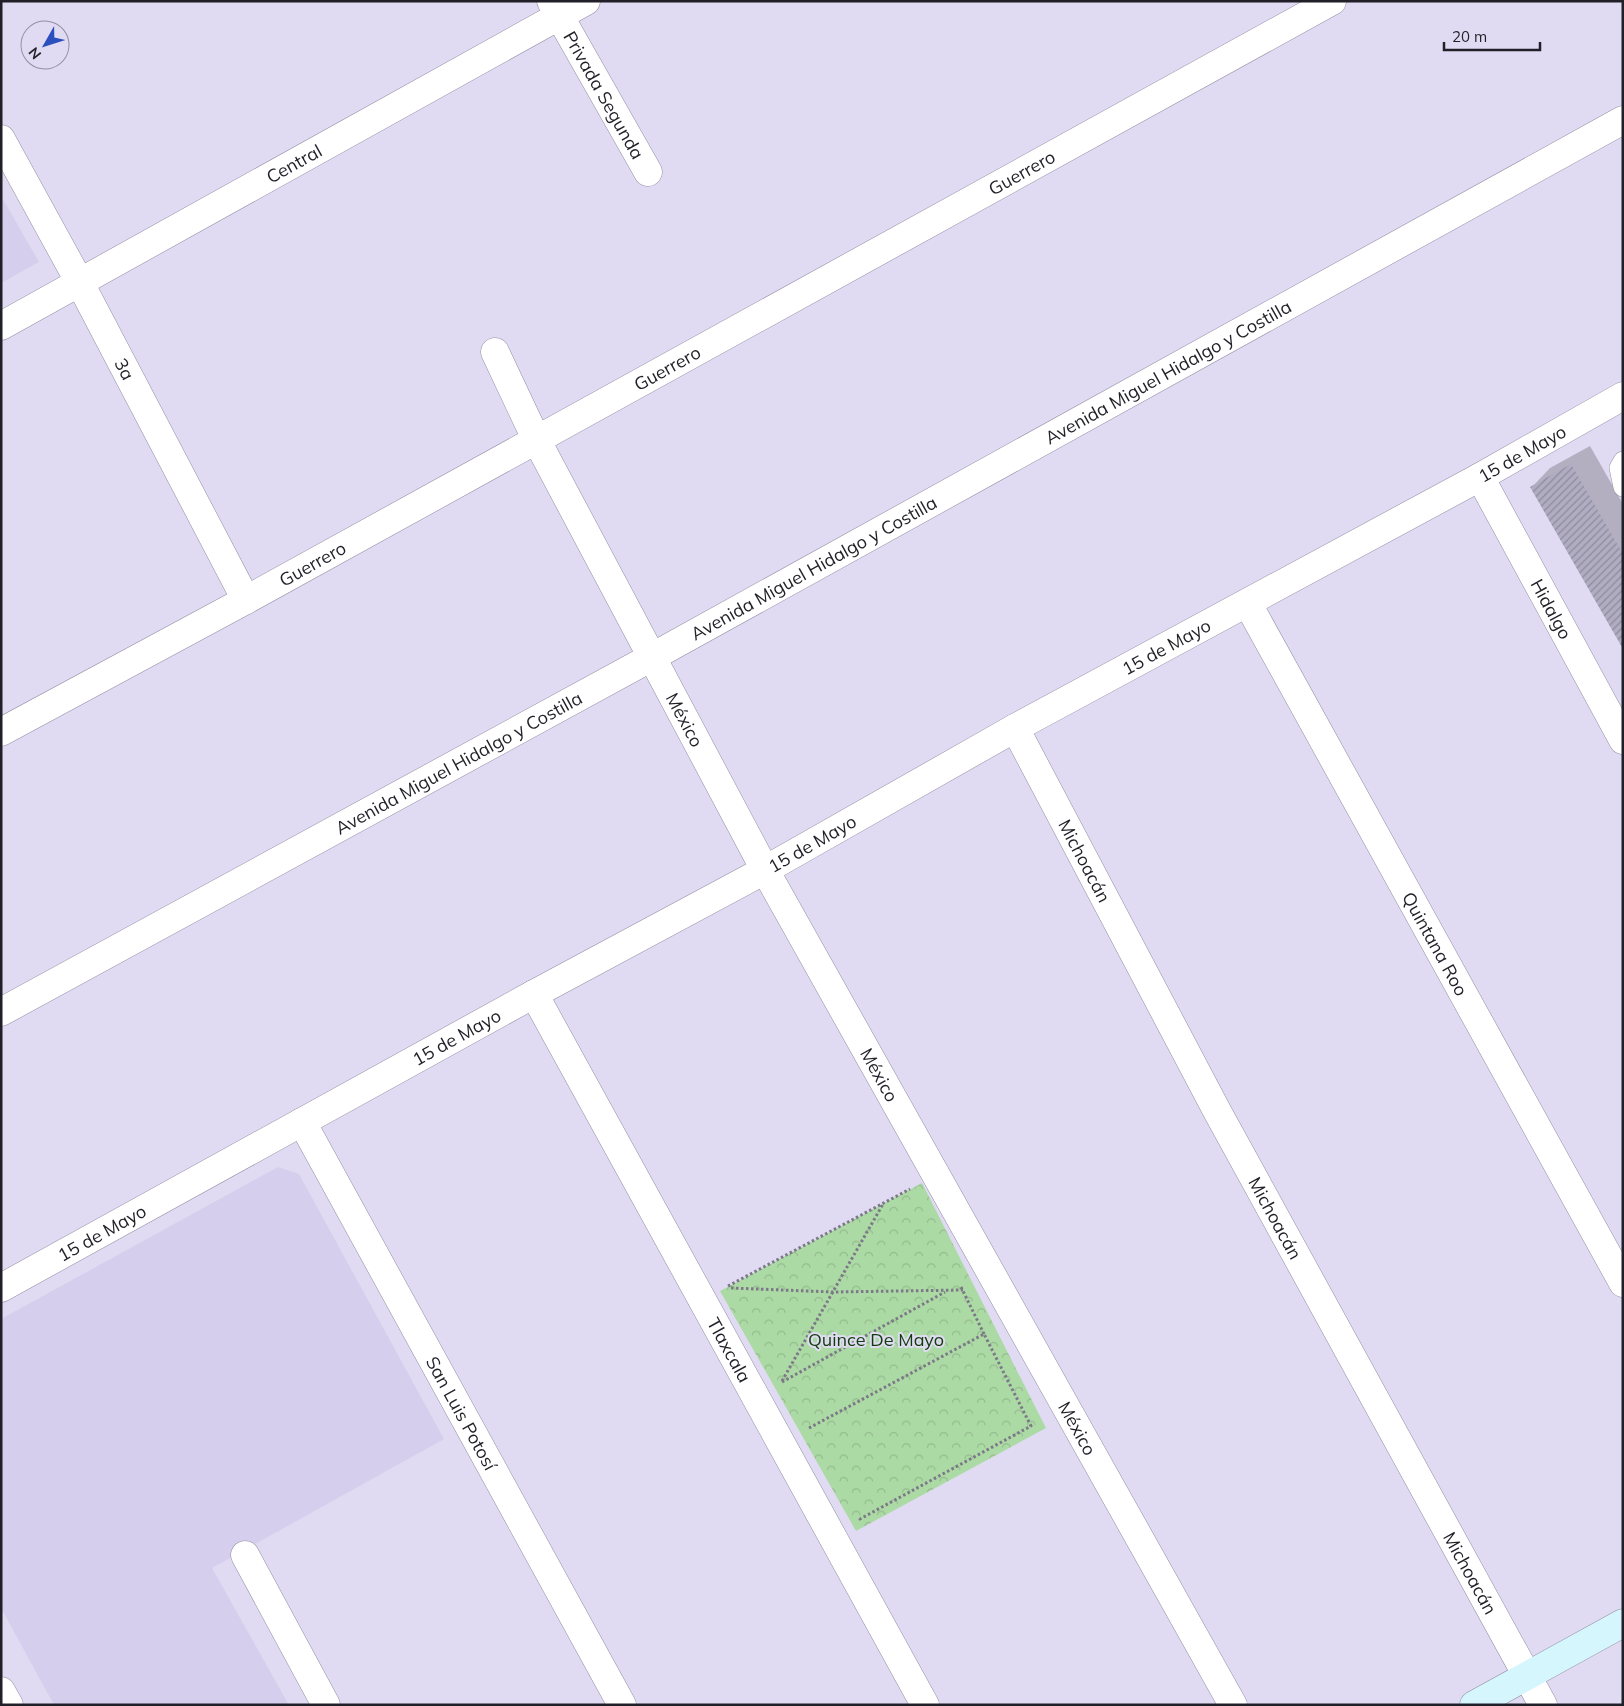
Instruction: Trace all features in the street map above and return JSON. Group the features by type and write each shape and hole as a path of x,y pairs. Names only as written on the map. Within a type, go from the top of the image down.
{"street":[{"name":"Central","path":"1,326 80,283 555,9 586,1"},
{"name":"Guerrero","path":"1,732 246,600 1332,1"},
{"name":"Privada Segunda","path":"555,9 648,172"},
{"name":"Avenida Miguel Hidalgo y Costilla","path":"1,1012 652,657 1623,120"},
{"name":"3a","path":"1,139 80,283 246,600"},
{"name":"México","path":"495,352 536,439 765,870 1234,1705"},
{"name":"15 de Mayo","path":"1,1288 534,994 765,870 1015,728 1248,604 1623,396"},
{"name":"Hidalgo","path":"1480,477 1623,740"},
{"name":"Quintana Roo","path":"1248,604 1623,1283"},
{"name":"Michoacán","path":"1015,728 1217,1111 1543,1705"},
{"name":"Tlaxcala","path":"534,994 925,1705"},
{"name":"San Luis Potosí","path":"302,1122 622,1705"},
{"path":"245,1555 326,1705"},
{"path":"1474,1705 1623,1623"},
{"path":"1,1692 8,1705"}],"lane":[{"path":"1623,460 1619,468 1623,487"}],"path":[{"path":"725,1288 911,1189 915,1197"},
{"path":"782,1382 883,1204"},
{"path":"860,1519 1031,1426 958,1281"},
{"path":"725,1288 833,1292 962,1290"},
{"path":"725,1288 730,1297"},
{"path":"782,1382 946,1291"},
{"path":"809,1428 984,1334"},
{"path":"776,1373 782,1382"}],"shaded area":[{"path":"1,196 39,262 1,283"},
{"path":"278,1167 299,1174 444,1439 212,1568 289,1705 54,1705 1,1608 1,1319"}],"green space":[{"name":"Quince De Mayo","path":"922,1183 1046,1428 856,1531 720,1291"}],"building":[{"path":"1571,464 1623,554 1623,649 1530,487"}]}
